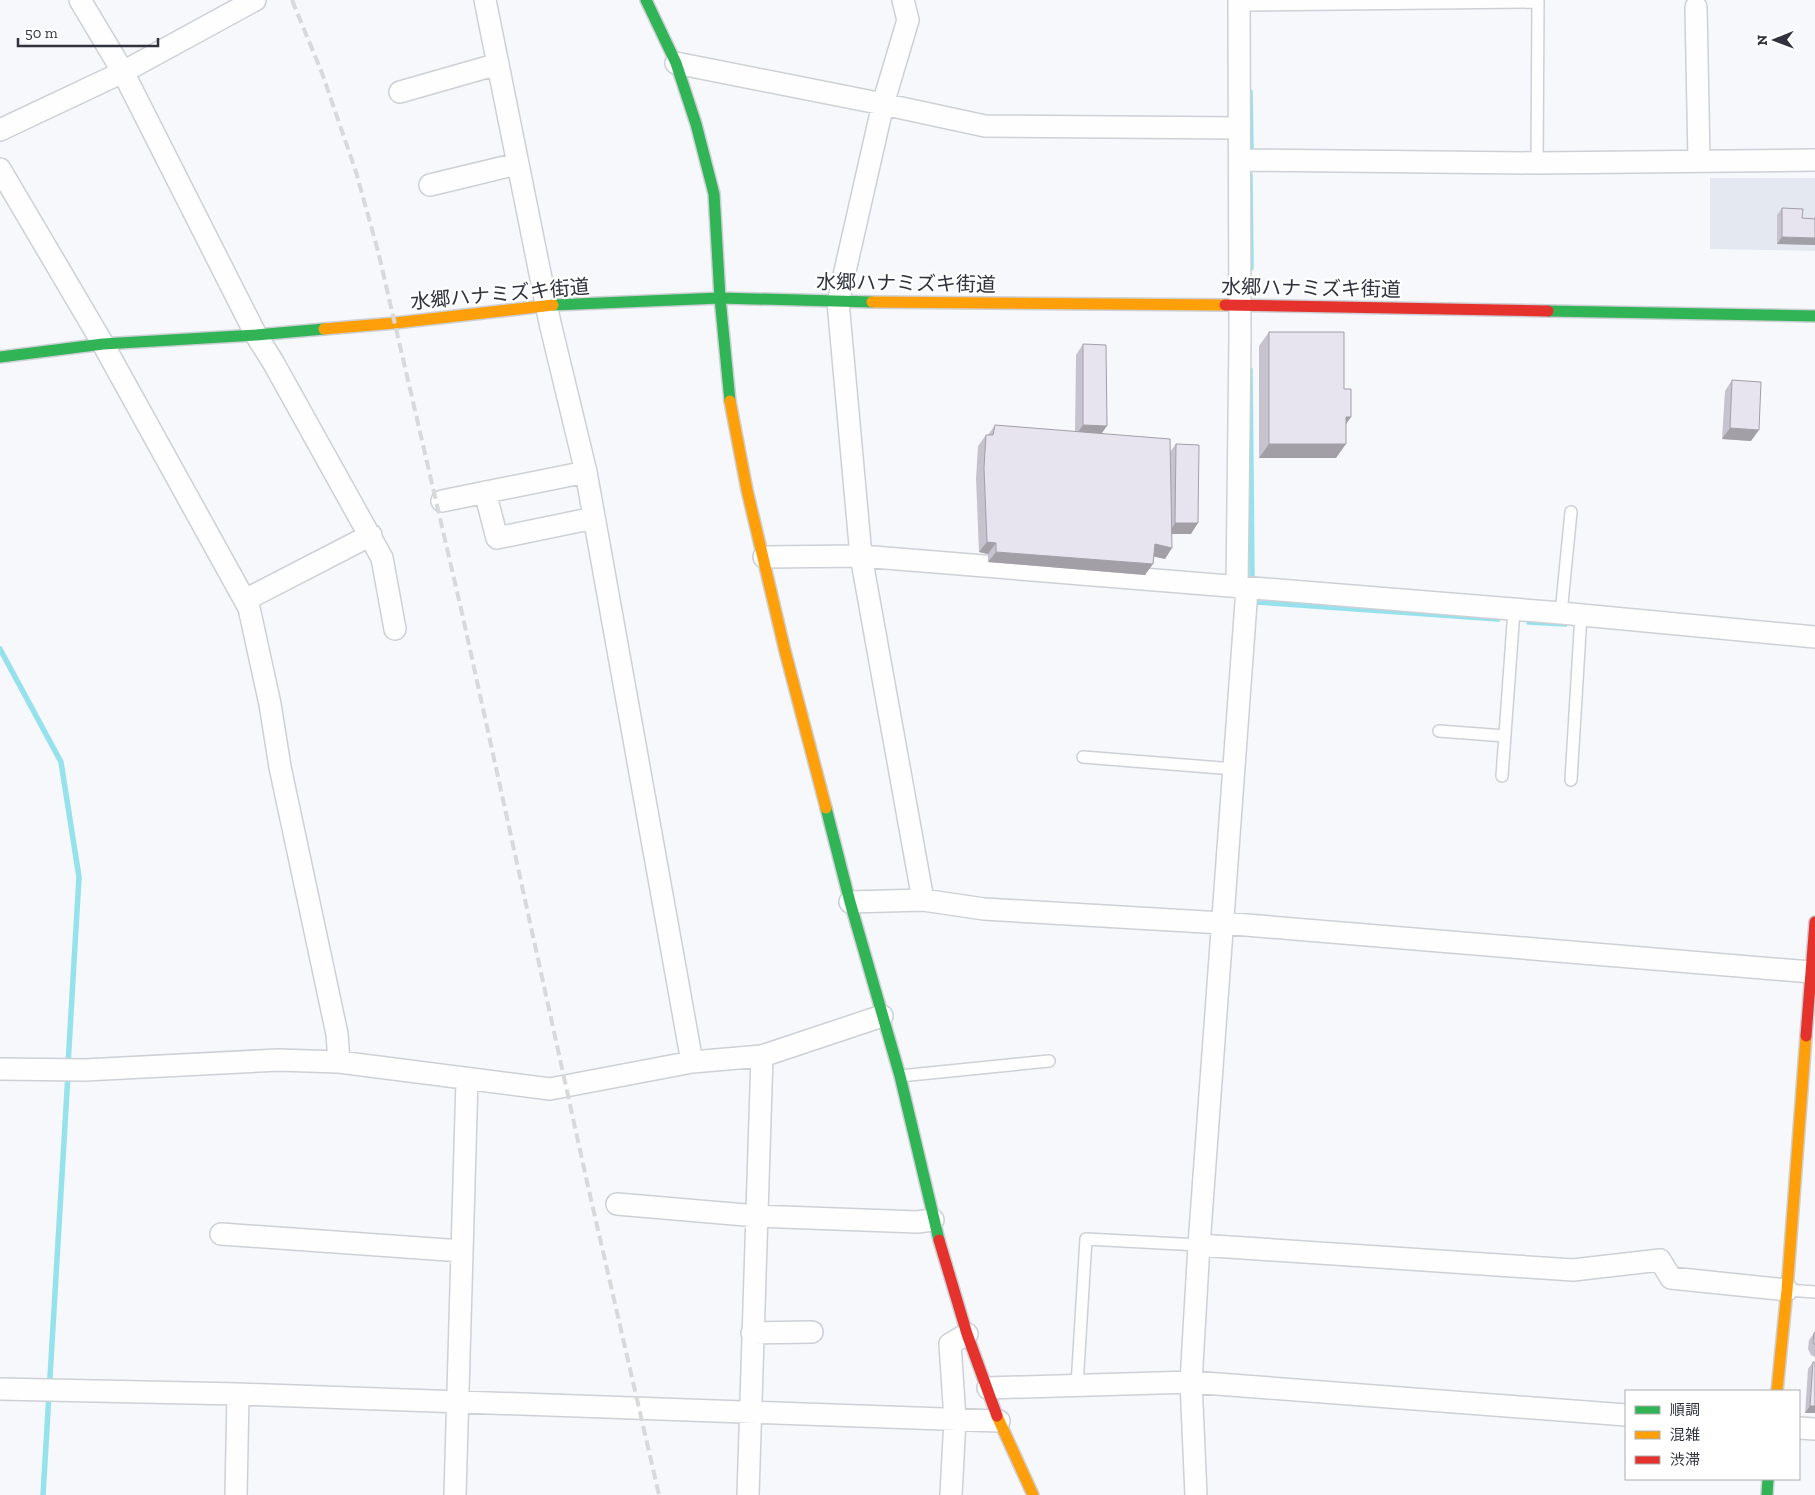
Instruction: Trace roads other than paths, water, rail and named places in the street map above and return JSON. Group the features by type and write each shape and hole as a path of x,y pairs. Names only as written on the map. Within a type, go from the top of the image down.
{"street":[{"path":"80,0 123,72 256,335 371,535 382,558 395,629"},
{"path":"0,130 123,72 255,0"},
{"path":"485,0 517,164 548,305 550,323 586,472 692,1062"},
{"path":"646,0 676,63 696,124 714,194 720,298 731,406 747,490 785,650 850,902 900,1076 916,1138 933,1220 967,1334 999,1421 1033,1495"},
{"path":"903,0 908,20 883,104 838,302 861,556 923,900"},
{"path":"1196,1495 1191,1382 1199,1246 1234,769 1242,588 1239,305 1239,2"},
{"path":"1696,8 1699,160"},
{"path":"676,63 985,126 1239,128"},
{"path":"400,92 498,64"},
{"path":"1240,160 1537,163 1815,160"},
{"path":"430,185 517,164"},
{"path":"0,170 103,344 249,608 336,1034 339,1062"},
{"name":"水郷ハナミズキ街道","path":"0,357 103,344 256,335 548,305 720,298 838,302 1239,305 1815,316"},
{"path":"442,501 586,472"},
{"path":"485,492 497,538 594,518"},
{"path":"244,600 371,535"},
{"path":"764,557 861,556 1571,614 1815,637"},
{"path":"850,902 923,900 984,909 1222,922 1813,972"},
{"path":"1777,1390 1813,972 1815,922"},
{"path":"0,1069 85,1070 278,1060 339,1062 550,1089 692,1062 762,1056 882,1016"},
{"path":"748,1495 762,1056"},
{"path":"454,1495 467,1079"},
{"path":"617,1204 757,1216 917,1222 933,1220"},
{"path":"221,1234 462,1251"},
{"path":"1199,1246 1573,1270 1660,1260 1671,1278 1787,1290"},
{"path":"752,1333 812,1332"},
{"path":"951,1495 955,1418 950,1344 967,1334"},
{"path":"988,1388 1191,1382 1625,1415"},
{"path":"0,1389 238,1394 999,1421"},
{"path":"236,1495 238,1394"},
{"path":"1800,1428 1815,1429"},
{"path":"1767,1495 1768,1480"}],"lane":[{"path":"1239,2 1538,2 1537,163"},
{"path":"1571,512 1571,780"},
{"path":"1502,776 1514,610"},
{"path":"1439,731 1506,736"},
{"path":"1083,757 1234,769"},
{"path":"900,1076 1049,1061"},
{"path":"1077,1385 1086,1239 1199,1246"},
{"path":"1787,1290 1815,1292"}],"waterway":[{"path":"1250,92 1251,149"},
{"path":"1250,175 1251,268"},
{"path":"1250,370 1252,575"},
{"path":"1257,602 1498,619"},
{"path":"1529,622 1565,624"},
{"path":"0,649 61,762 79,877 68,1065"},
{"path":"43,1495 68,1074"}],"railway":[{"path":"292,0 322,73 356,172 378,251 462,613 587,1182 659,1495"}]}
